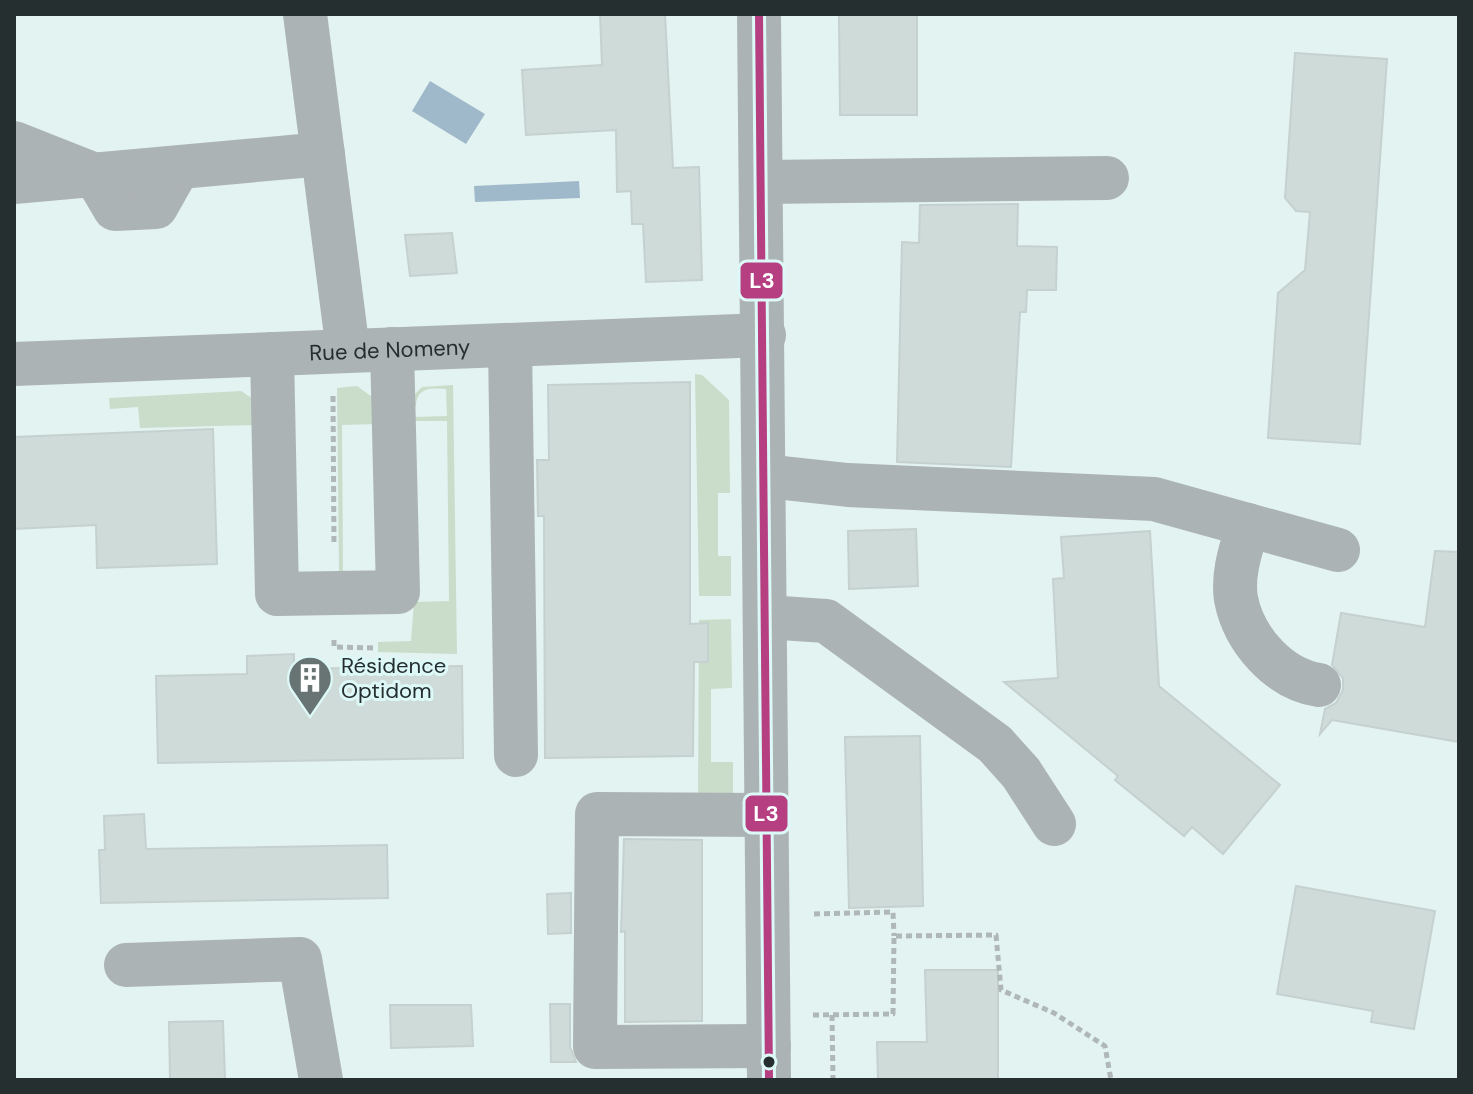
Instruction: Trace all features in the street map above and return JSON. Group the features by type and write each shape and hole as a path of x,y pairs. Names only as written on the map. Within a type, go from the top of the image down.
{"street":[{"path":"305,14 323,154 340,352"},
{"path":"759,14 764,335 769,1047 595,1047 597,814 767,815"},
{"path":"14,143 95,175 115,209 156,207 178,168 323,154"},
{"path":"14,182 95,175"},
{"path":"762,182 1107,178"},
{"name":"Rue de Nomeny","path":"14,364 764,335"},
{"path":"510,345 516,755"},
{"path":"272,354 277,594 398,592 392,349"},
{"path":"765,476 848,485 1154,499 1338,550"},
{"path":"1248,525 1236,577 1236,600 1249,630 1271,662 1301,682 1319,685"},
{"path":"766,617 826,621 995,744 1021,773 1054,824"},
{"path":"126,965 300,959 321,1080"}],"path":[{"path":"340,352 334,647 375,648"},
{"path":"768,915 893,912 894,936 893,1014 832,1015 769,1047"},
{"path":"894,936 996,935 1001,990 1054,1013 1105,1046 1111,1080"},
{"path":"832,1015 833,1080"}],"green space":[{"path":"695,374 702,375 729,400 730,493 718,493 718,556 731,556 731,596 699,596"},
{"path":"453,385 457,654 378,652 378,642 411,641 414,602 449,601 447,421 413,421 413,417 447,416 446,389 422,392 416,406 412,406 415,394 422,387"},
{"path":"357,386 375,399 377,424 342,425 343,571 339,571 337,388"},
{"path":"241,391 253,399 258,425 140,428 138,407 110,409 109,398"},
{"path":"731,619 732,688 711,689 711,762 733,762 733,799 698,798 699,620"}],"water":[{"path":"430,81 485,114 466,144 412,111"},
{"path":"579,181 580,198 475,202 474,186"}],"building":[{"path":"600,14 665,14 673,168 699,167 702,280 646,282 643,224 632,224 631,191 617,192 616,130 526,135 522,70 602,65"},
{"path":"839,14 917,14 917,115 840,115"},
{"path":"1295,53 1387,59 1360,444 1268,438 1278,293 1305,270 1310,212 1296,211 1285,198"},
{"path":"1018,204 1017,246 1057,247 1056,290 1027,290 1026,312 1020,312 1011,467 897,462 902,242 919,243 920,205"},
{"path":"452,233 457,273 410,276 405,235"},
{"path":"690,382 690,624 708,623 708,662 694,662 693,756 545,758 544,516 538,516 537,460 549,460 548,385"},
{"path":"213,429 217,564 97,568 96,525 14,529 14,437"},
{"path":"916,529 918,586 849,589 848,531"},
{"path":"1150,531 1159,686 1280,785 1223,854 1192,827 1184,836 1115,780 1118,776 1004,682 1058,678 1053,579 1064,578 1061,537"},
{"path":"1435,551 1459,552 1459,742 1332,720 1320,734 1325,709 1336,703 1343,690 1343,678 1332,665 1341,613 1425,627"},
{"name":"Résidence Optidom","path":"294,654 294,669 462,666 463,758 158,763 156,676 247,674 247,656"},
{"path":"920,736 923,906 849,908 845,737"},
{"path":"144,814 146,849 387,845 388,898 101,903 99,850 105,850 104,816"},
{"path":"624,839 702,840 702,1021 625,1022 625,931 621,932"},
{"path":"1296,886 1435,911 1414,1029 1371,1022 1373,1011 1277,994"},
{"path":"571,893 571,933 548,934 547,894"},
{"path":"925,970 998,970 998,1080 878,1080 877,1042 927,1042"},
{"path":"550,1004 570,1004 570,1047 576,1062 551,1062"},
{"path":"390,1005 471,1005 473,1046 391,1048"},
{"path":"223,1021 225,1080 170,1080 169,1022"}],"transit line":[{"name":"L3","path":"759,14 769,1080"}],"place":[{"name":"Résidence Optidom","path":"310,717"}]}
